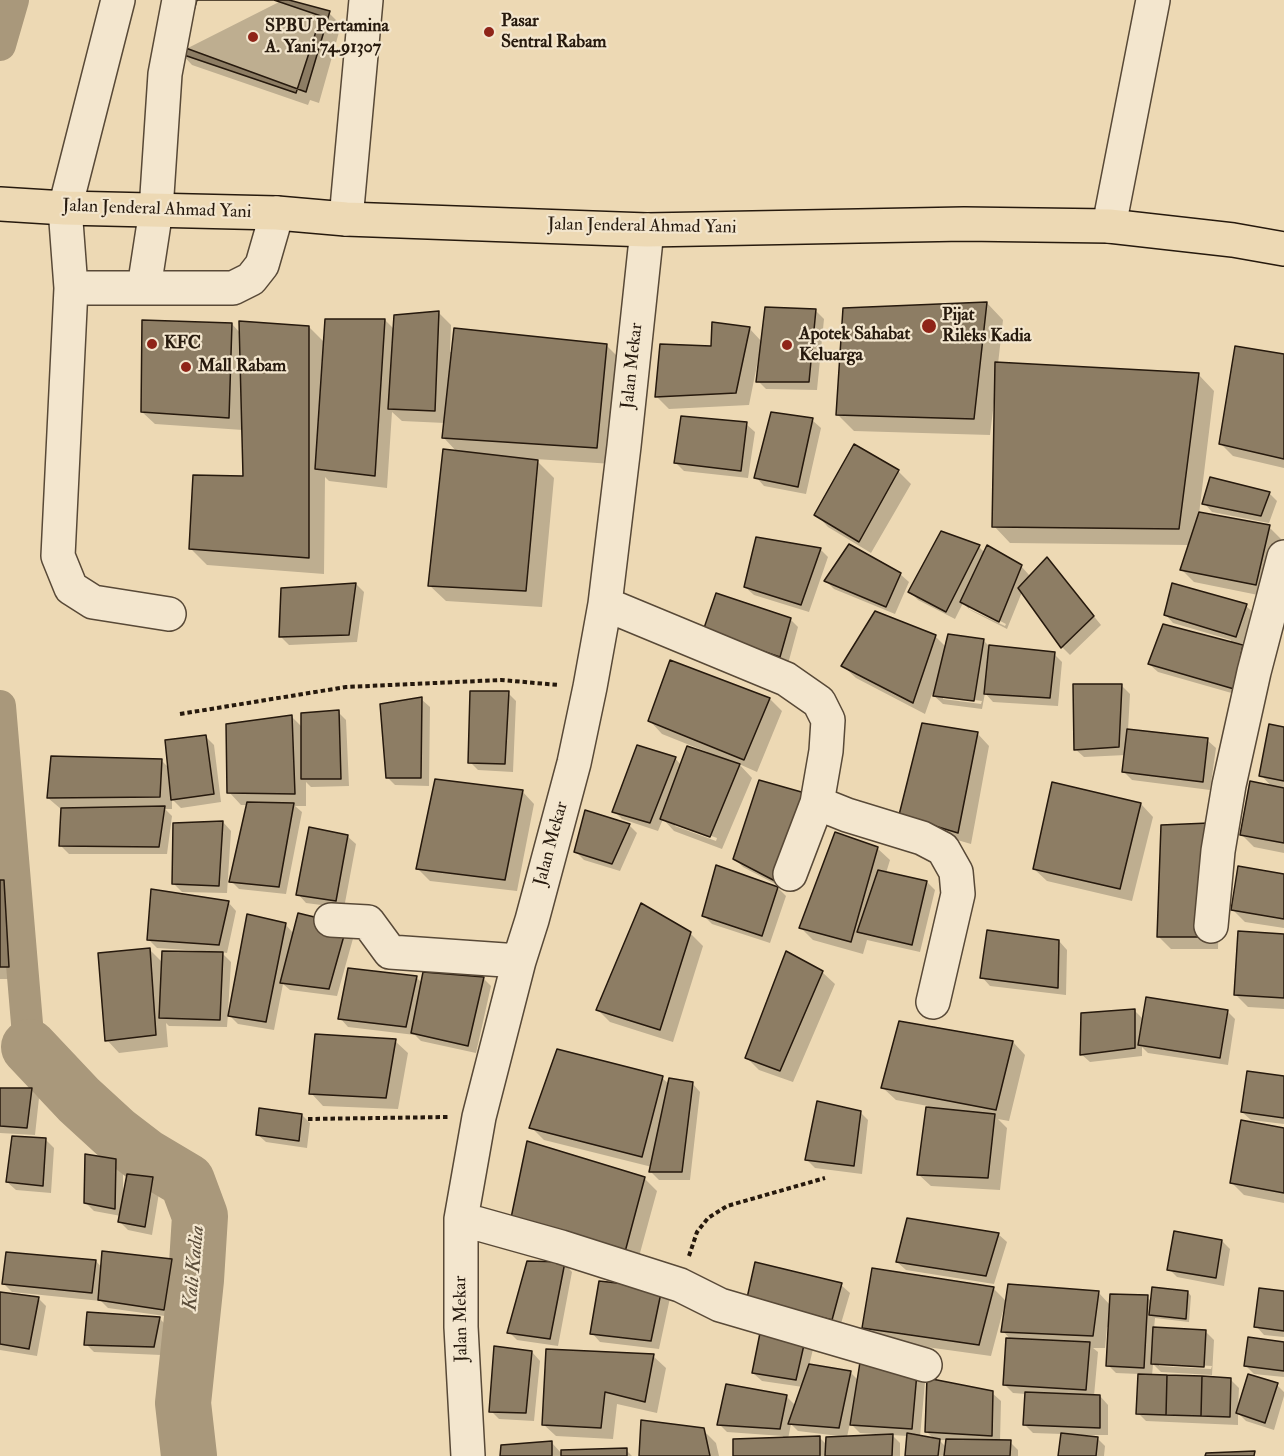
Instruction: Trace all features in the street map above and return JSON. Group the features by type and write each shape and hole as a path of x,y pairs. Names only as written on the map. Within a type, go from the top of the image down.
{"highway":[{"name":"Jalan Jenderal Ahmad Yani","path":"12,204 66,208 277,213 346,219 647,230 964,224 1109,226 1233,240 1284,249"}],"street":[{"path":"118,0 66,208 71,288 58,556 71,588 93,602 168,614"},
{"path":"144,288 156,210 165,74 179,0"},
{"path":"346,219 366,0"},
{"path":"1109,226 1153,0"},
{"path":"71,288 233,288 251,279 262,265 277,213"},
{"name":"Jalan Mekar","path":"468,1456 461,1327 461,1219 479,1117 519,961 574,763 590,687 605,603 647,230"},
{"path":"1211,926 1218,851 1229,785 1254,672 1284,556"},
{"path":"605,603 786,679 819,702 828,720 826,751 817,803 790,874"},
{"path":"817,803 847,815 922,838 943,849 956,872 958,894 933,1002"},
{"path":"331,920 368,922 390,952 519,961"},
{"path":"461,1219 561,1247 680,1285 720,1305 926,1365"}],"path":[{"path":"180,714 346,687 501,680 590,687"},
{"path":"308,1119 479,1117"},
{"path":"680,1285 697,1232 708,1218 728,1206 825,1178"}],"building":[{"path":"193,0 274,0 321,16 296,93 178,53"},
{"path":"197,0 289,0 330,11 306,92 183,47"},
{"path":"987,302 974,419 836,415 843,308"},
{"name":"Apotek Sahabat Keluarga","path":"765,307 816,309 809,382 756,382"},
{"path":"439,311 435,411 388,409 394,315"},
{"path":"325,319 385,319 375,476 315,469"},
{"name":"Mall Rabam","path":"142,320 232,323 229,418 141,412"},
{"path":"239,321 309,326 309,558 189,549 193,475 243,476"},
{"path":"712,322 750,327 736,393 655,397 660,344 711,346"},
{"path":"454,328 607,344 597,448 442,438"},
{"path":"1235,346 1284,354 1284,459 1219,444"},
{"path":"995,362 1199,373 1179,529 992,527"},
{"path":"771,412 813,418 798,487 754,478"},
{"path":"681,416 747,422 741,471 674,463"},
{"path":"854,444 899,470 859,542 814,515"},
{"path":"443,449 538,460 526,591 428,586"},
{"path":"1210,477 1270,492 1261,516 1202,504"},
{"path":"1199,512 1270,525 1256,585 1180,570"},
{"path":"941,531 980,545 946,612 908,592"},
{"path":"756,537 821,548 801,605 744,587"},
{"path":"849,544 901,573 886,607 824,581"},
{"path":"987,545 1022,565 999,622 960,602"},
{"path":"1047,557 1094,616 1061,648 1018,588"},
{"path":"356,583 349,635 279,637 281,588"},
{"path":"1172,583 1247,604 1236,637 1164,615"},
{"path":"716,593 791,618 780,657 703,631"},
{"path":"875,611 936,635 913,703 841,666"},
{"path":"1163,624 1243,645 1234,689 1148,664"},
{"path":"948,634 984,639 974,701 933,696"},
{"path":"989,645 1055,652 1050,698 984,694"},
{"path":"670,660 770,698 744,760 648,721"},
{"path":"1073,684 1122,684 1119,747 1074,750"},
{"path":"470,691 509,691 505,764 468,763"},
{"path":"422,697 421,778 386,778 380,704"},
{"path":"339,710 341,779 301,779 301,713"},
{"path":"292,715 295,794 227,793 226,724"},
{"path":"922,723 978,732 958,833 899,815"},
{"path":"1269,724 1284,727 1284,781 1259,776"},
{"path":"1127,729 1208,738 1203,782 1122,772"},
{"path":"206,735 214,794 171,800 165,740"},
{"path":"637,745 676,757 650,823 612,812"},
{"path":"687,746 740,764 710,837 660,819"},
{"path":"51,756 162,759 160,797 47,798"},
{"path":"435,779 523,790 505,880 416,869"},
{"path":"759,780 805,793 775,881 733,859"},
{"path":"1250,781 1284,788 1284,843 1240,835"},
{"path":"1052,782 1141,803 1120,889 1033,869"},
{"path":"247,802 294,803 279,887 229,882"},
{"path":"165,806 159,847 59,846 61,808"},
{"path":"585,810 630,824 612,864 574,852"},
{"path":"223,821 219,886 172,884 173,823"},
{"path":"1209,823 1206,937 1157,937 1161,825"},
{"path":"309,827 348,835 336,901 296,895"},
{"path":"835,832 878,847 851,942 799,928"},
{"path":"716,865 778,887 762,936 702,916"},
{"path":"1238,866 1284,874 1284,919 1231,910"},
{"path":"878,870 927,881 912,945 857,932"},
{"path":"0,880 4,880 9,967 0,967"},
{"path":"151,889 229,901 219,945 147,940"},
{"path":"641,903 691,932 660,1030 596,1010"},
{"path":"298,913 347,925 329,989 280,983"},
{"path":"247,914 286,923 266,1022 228,1016"},
{"path":"987,930 1059,940 1058,988 980,978"},
{"path":"1238,931 1284,934 1284,998 1234,995"},
{"path":"150,948 156,1035 105,1041 98,953"},
{"path":"162,951 223,952 220,1020 159,1018"},
{"path":"786,951 823,971 780,1071 745,1058"},
{"path":"348,968 417,976 406,1027 338,1019"},
{"path":"423,972 484,977 468,1046 411,1033"},
{"path":"1146,997 1228,1010 1220,1058 1138,1045"},
{"path":"1135,1009 1135,1048 1080,1055 1081,1013"},
{"path":"899,1021 1013,1041 996,1110 881,1088"},
{"path":"315,1034 396,1039 386,1098 309,1094"},
{"path":"557,1049 663,1076 642,1157 529,1128"},
{"path":"1247,1071 1284,1076 1284,1118 1241,1112"},
{"path":"669,1078 693,1082 682,1172 649,1172"},
{"path":"0,1088 32,1088 27,1128 0,1126"},
{"path":"817,1101 861,1111 854,1166 805,1160"},
{"path":"926,1107 995,1114 988,1178 917,1175"},
{"path":"259,1108 302,1114 299,1141 256,1135"},
{"path":"1241,1120 1284,1128 1284,1193 1230,1183"},
{"path":"12,1136 46,1138 43,1186 6,1182"},
{"path":"527,1141 645,1177 625,1252 511,1218"},
{"path":"85,1154 116,1159 115,1209 84,1203"},
{"path":"127,1174 153,1177 145,1227 118,1222"},
{"path":"907,1218 999,1233 986,1276 896,1262"},
{"path":"1174,1231 1222,1240 1216,1278 1167,1270"},
{"path":"102,1251 172,1259 164,1310 98,1300"},
{"path":"6,1252 96,1260 92,1293 2,1284"},
{"path":"527,1261 565,1262 550,1339 507,1333"},
{"path":"755,1262 842,1283 832,1320 747,1298"},
{"path":"872,1268 994,1287 979,1345 862,1328"},
{"path":"599,1281 662,1288 651,1341 590,1334"},
{"path":"1008,1284 1099,1291 1093,1336 1001,1332"},
{"path":"1152,1287 1188,1291 1186,1319 1149,1315"},
{"path":"1259,1288 1284,1291 1284,1331 1254,1327"},
{"path":"0,1292 39,1297 29,1349 0,1344"},
{"path":"1110,1294 1148,1295 1144,1368 1106,1366"},
{"path":"87,1312 160,1317 154,1347 84,1345"},
{"path":"1153,1327 1206,1330 1204,1367 1151,1364"},
{"path":"761,1328 806,1336 796,1380 752,1373"},
{"path":"1248,1337 1284,1342 1284,1371 1244,1366"},
{"path":"1006,1338 1090,1342 1086,1390 1003,1385"},
{"path":"494,1346 532,1351 526,1413 489,1412"},
{"path":"546,1349 654,1354 645,1402 605,1392 601,1428 542,1425"},
{"path":"861,1356 917,1373 912,1429 850,1425"},
{"path":"809,1364 851,1371 839,1428 788,1424"},
{"path":"1138,1374 1167,1375 1166,1415 1136,1414"},
{"path":"1248,1374 1278,1383 1265,1423 1236,1413"},
{"path":"1167,1375 1202,1376 1201,1416 1166,1415"},
{"path":"1202,1376 1231,1378 1230,1417 1201,1416"},
{"path":"927,1378 993,1391 992,1436 925,1432"},
{"path":"726,1384 787,1395 780,1429 717,1425"},
{"path":"1025,1392 1100,1395 1100,1428 1023,1425"},
{"path":"641,1420 704,1428 710,1456 639,1456"},
{"path":"907,1433 940,1439 938,1456 905,1456"},
{"path":"1061,1433 1098,1437 1096,1456 1058,1456"},
{"path":"893,1434 892,1456 825,1456 826,1437"},
{"path":"820,1436 820,1456 733,1456 733,1439"},
{"path":"946,1439 1011,1440 1010,1456 944,1456"},
{"path":"552,1441 552,1456 500,1456 501,1445"},
{"path":"627,1448 627,1456 561,1456 561,1450"},
{"path":"1255,1451 1254,1456 1205,1456 1206,1453"}],"waterway":[{"path":"0,45 13,0"},
{"path":"0,706 29,1047"},
{"name":"Kali Kadia","path":"29,1047 79,1100 115,1133 145,1156 187,1181 200,1216 196,1280 183,1403 189,1456"}],"place":[{"name":"Pasar Sentral Rabam","path":"489,32"},
{"name":"SPBU Pertamina A. Yani 74.91307","path":"253,37"},
{"name":"Pijat Rileks Kadia","path":"929,326"},
{"name":"KFC","path":"152,344"},
{"name":"Apotek Sahabat Keluarga","path":"787,345"},
{"name":"Mall Rabam","path":"186,367"}]}
